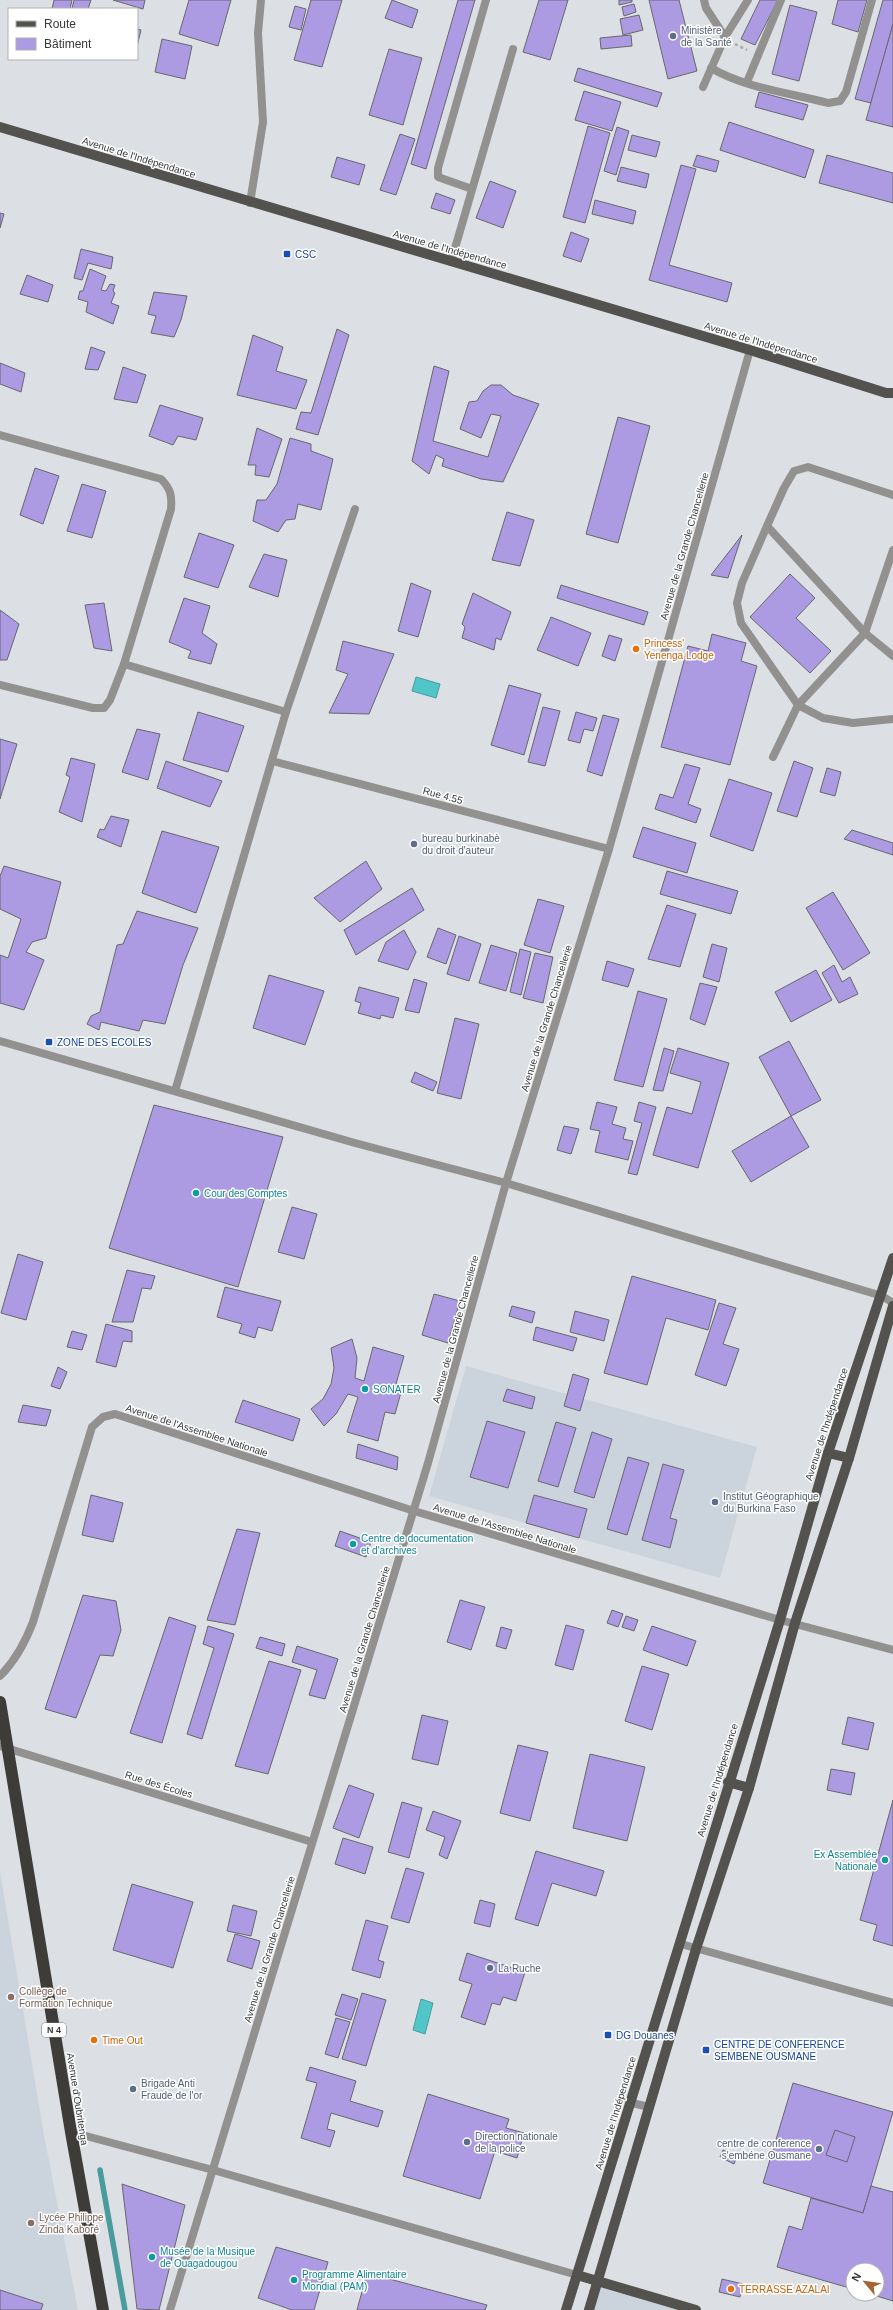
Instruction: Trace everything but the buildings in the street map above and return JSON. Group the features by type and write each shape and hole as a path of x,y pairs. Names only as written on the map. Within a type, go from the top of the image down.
{"highway":[{"name":"N 4","path":"0,1702 4,1747"},
{"name":"Avenue d'Oubritenga","path":"4,1747 70,2132 103,2310"}],"main road":[{"name":"Avenue de l'Indépendance","path":"0,127 750,350 891,394"},
{"name":"Avenue de l'Indépendance","path":"566,2310 681,1944 728,1782 780,1620 828,1453 882,1296 893,1258"},
{"path":"589,2310 696,1949 748,1788 795,1623 849,1458 893,1304"},
{"path":"828,1453 849,1458"},
{"path":"728,1782 748,1788"},
{"path":"577,2275 696,2310"}],"street":[{"path":"250,202 263,122 258,33 261,0"},
{"path":"472,189 438,177 438,168 486,0"},
{"path":"704,0 706,8 725,37"},
{"path":"703,87 725,37 748,0"},
{"path":"747,82 781,0"},
{"path":"711,68 725,76 828,103 840,101 846,92 872,0"},
{"path":"451,262 513,49"},
{"name":"Avenue de la Grande Chancellerie","path":"170,2310 414,1511 506,1183 609,849 750,350"},
{"path":"0,435 161,479 169,488 172,498 171,509 124,664 110,700 104,708 92,708 0,685"},
{"path":"893,495 808,467 794,471 784,488 742,583 737,603 741,622 798,705 823,718 854,723 893,719"},
{"path":"175,1091 286,712 355,509"},
{"path":"767,526 864,633 893,656"},
{"path":"773,757 798,705 864,633 893,550"},
{"path":"124,664 286,712"},
{"name":"Rue 4.55","path":"272,761 609,849"},
{"path":"0,1041 355,1143 506,1183 882,1296 893,1304"},
{"name":"Avenue de l'Assemblee Nationale","path":"0,1676 11,1664 24,1645 33,1622 92,1427 103,1417 115,1414 414,1511 780,1620 893,1650"},
{"name":"Rue des Écoles","path":"4,1747 312,1842"},
{"path":"681,1944 893,2003"},
{"path":"632,2103 649,2108"},
{"path":"70,2132 213,2170 577,2275"}],"path":[{"path":"725,37 741,48 759,56"}],"shaded area":[{"path":"466,1366 757,1447 720,1578 429,1496"},
{"name":"Lycée Philippe Zinda Kaboré","path":"0,1871 44,2135 78,2310 0,2310"},
{"path":"597,2282 696,2310 589,2310"}],"water":[{"path":"416,677 440,684 436,698 412,691"},
{"path":"421,1999 433,2003 425,2034 413,2030"}],"waterway":[{"path":"100,2170 125,2310"}],"place":[{"name":"Ministère de la Santé","path":"673,36"},
{"name":"CSC","path":"287,254"},
{"name":"Princess' Yenenga Lodge","path":"636,649"},
{"name":"bureau burkinabè du droit d'auteur","path":"414,844"},
{"name":"ZONE DES ECOLES","path":"49,1042"},
{"name":"Cour des Comptes","path":"196,1193"},
{"name":"SONATER","path":"365,1389"},
{"name":"Institut Géographique du Burkina Faso","path":"715,1502"},
{"name":"Centre de documentation et d'archives","path":"353,1544"},
{"name":"Ex Assemblée Nationale","path":"885,1860"},
{"name":"La Ruche","path":"490,1968"},
{"name":"Collège de Formation Technique","path":"11,1997"},
{"name":"DG Douanes","path":"608,2035"},
{"name":"Time Out","path":"94,2040"},
{"name":"CENTRE DE CONFERENCE SEMBENE OUSMANE","path":"706,2050"},
{"name":"Brigade Anti Fraude de l'or","path":"133,2089"},
{"name":"Direction nationale de la police","path":"467,2142"},
{"name":"centre de conference s'embéne Ousmane","path":"819,2149"},
{"name":"Lycée Philippe Zinda Kaboré","path":"31,2223"},
{"name":"Musée de la Musique de Ouagadougou","path":"152,2257"},
{"name":"Programme Alimentaire Mondial (PAM)","path":"294,2280"},
{"name":"TERRASSE AZALAI","path":"731,2289"}]}
